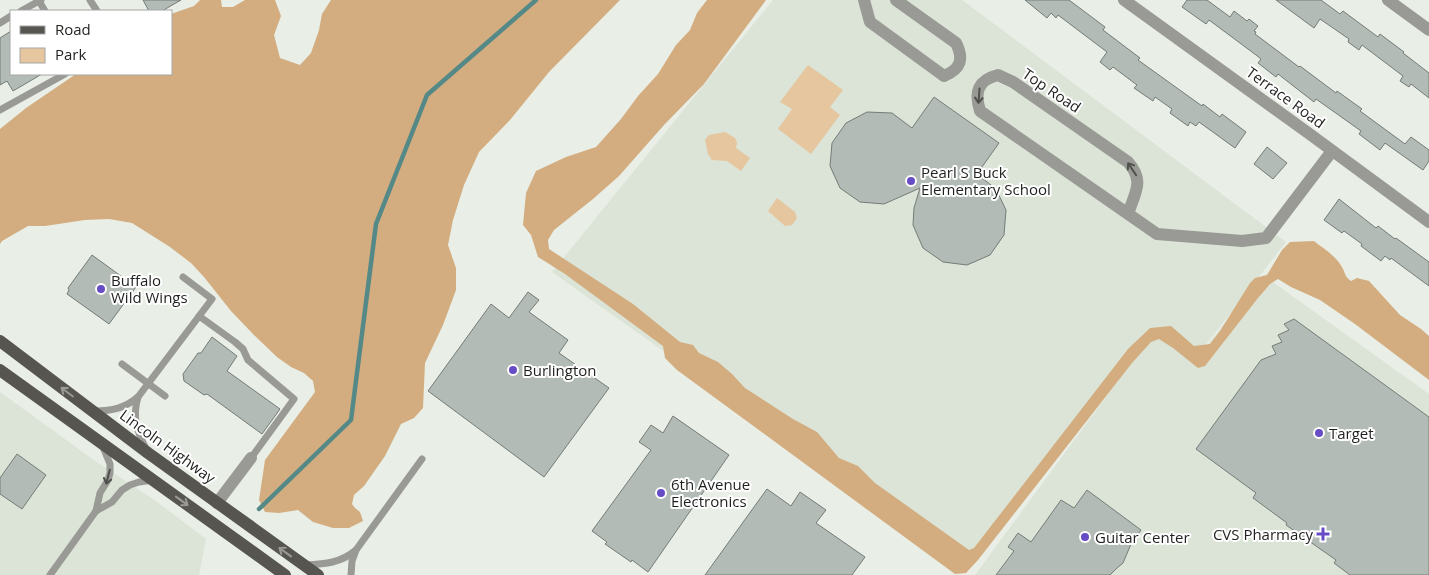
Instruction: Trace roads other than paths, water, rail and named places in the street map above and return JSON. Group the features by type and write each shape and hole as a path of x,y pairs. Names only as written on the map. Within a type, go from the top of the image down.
{"main road":[{"name":"Lincoln Highway","path":"0,341 148,453 318,575"},
{"path":"0,370 285,575"},
{"path":"237,540 274,575"}],"street":[{"path":"864,0 870,22 944,76 952,73 958,67 961,60 961,51 956,43 896,0"},
{"name":"Terrace Road","path":"1124,0 1429,222"},
{"path":"1388,0 1429,30"},
{"name":"Top Road","path":"1128,214 1139,181 1135,169 1128,162 1013,82 998,75 987,78 981,84 977,101 980,111 1128,214 1157,234 1242,241 1266,238 1332,151"},
{"path":"217,502 251,458"}],"lane":[{"path":"23,10 40,0"},
{"path":"0,110 63,75"},
{"path":"148,453 136,425 134,415 138,397 212,299 183,277"},
{"path":"199,316 235,342 243,349 248,360 294,399 251,458"},
{"path":"122,364 165,396"},
{"path":"92,410 104,411 122,407 138,397"},
{"path":"50,575 96,511 100,493 108,480 110,464 100,442"},
{"path":"303,565 331,563 349,556 356,550 422,459"},
{"path":"96,511 112,502 122,490 130,485 154,480"},
{"path":"351,575 352,561 356,550"}],"waterway":[{"path":"259,509 351,420 376,224 427,95 536,0"}],"place":[{"name":"Pearl S Buck Elementary School","path":"911,181"},
{"name":"Buffalo Wild Wings","path":"101,289"},
{"name":"Burlington","path":"513,370"},
{"name":"Target","path":"1319,433"},
{"name":"6th Avenue Electronics","path":"661,493"},
{"name":"CVS Pharmacy","path":"1323,534"},
{"name":"Guitar Center","path":"1085,537"}]}
